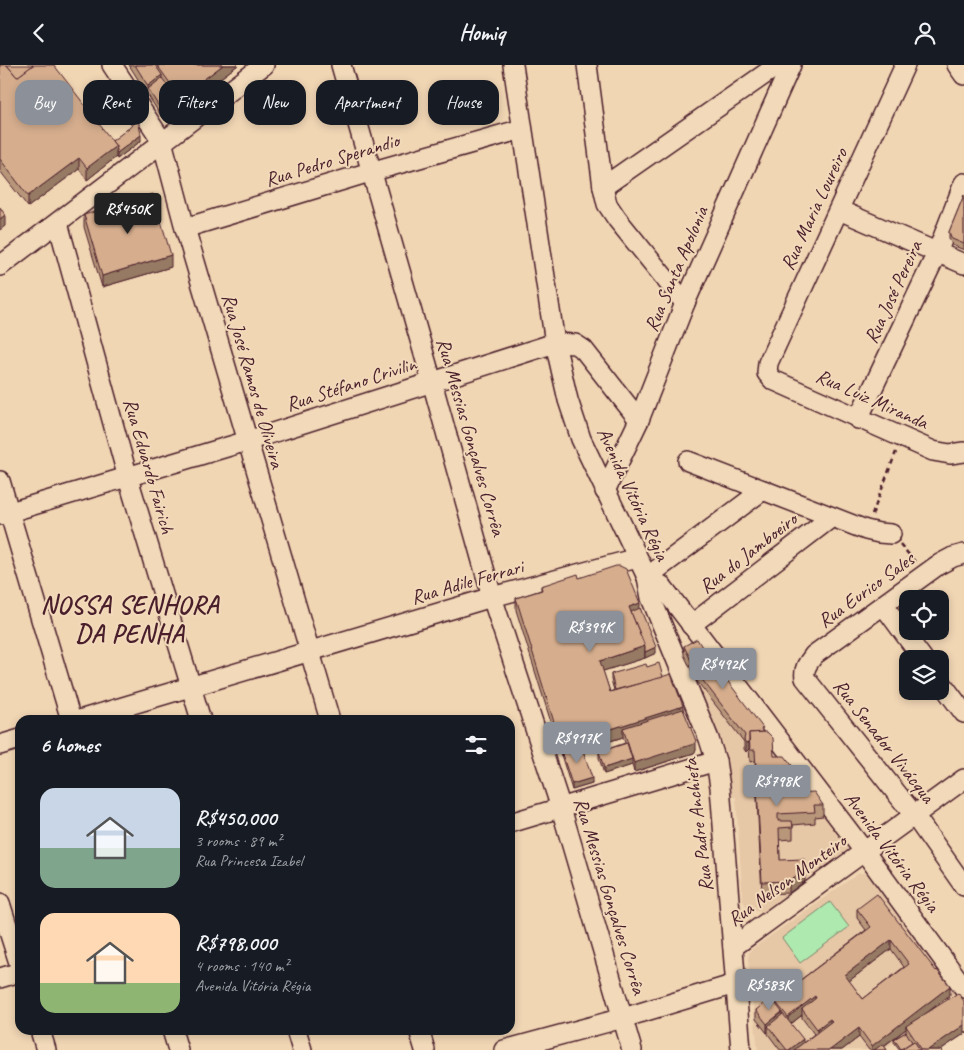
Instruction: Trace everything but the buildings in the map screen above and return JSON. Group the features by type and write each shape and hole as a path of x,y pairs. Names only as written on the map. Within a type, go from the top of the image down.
{"street":[{"name":"Rua José Ramos de Oliveira","path":"112,65 162,141 185,228 329,715"},
{"path":"0,265 58,223 162,141 264,65"},
{"name":"Rua Messias Gonçalves Corrêa","path":"340,65 492,597 561,808 632,1050"},
{"name":"Avenida Vitória Régia","path":"513,65 555,343 568,400 581,439 637,558 647,577 662,586 864,851 964,989"},
{"path":"587,65 603,187 607,204 685,303"},
{"path":"603,187 778,65"},
{"name":"Rua Santa Apolonia","path":"605,491 639,421 685,303 791,65"},
{"name":"Rua Maria Loureiro","path":"766,373 768,363 905,65"},
{"path":"957,65 964,75"},
{"name":"Rua Pedro Sperandio","path":"185,228 370,172 522,129"},
{"name":"Rua José Pereira","path":"858,419 937,253 964,183"},
{"path":"839,210 964,264"},
{"name":"Rua Eduardo Fairich","path":"58,223 128,478 200,715"},
{"path":"555,343 575,344 584,350 639,421"},
{"name":"Rua Stéfano Crivilin","path":"4,514 128,478 555,343"},
{"name":"Rua Luiz Miranda","path":"766,373 773,380 858,419 941,453 964,451"},
{"path":"688,461 866,530 892,534"},
{"path":"0,481 4,514 69,715"},
{"path":"647,577 763,490"},
{"name":"Rua do Jamboeiro","path":"672,648 694,627 832,517"},
{"name":"Rua Eurico Sales","path":"804,673 808,662 814,655 884,606 925,574 953,557 964,554"},
{"name":"Rua Adile Ferrari","path":"95,715 492,597 637,558"},
{"name":"Rua Padre Anchieta","path":"647,577 649,592 709,739 716,761 720,787 741,1050"},
{"path":"884,606 917,650"},
{"name":"Rua Senador Vivácqua","path":"804,673 805,678 914,815 964,886"},
{"path":"949,693 964,713"},
{"path":"0,745 15,740"},
{"path":"515,822 716,761"},
{"name":"Rua Nelson Monteiro","path":"733,947 964,779"},
{"path":"0,903 15,950"},
{"path":"0,978 15,974"},
{"path":"504,1050 735,985"},
{"path":"42,1035 46,1050"},
{"path":"174,1035 178,1050"},
{"path":"298,1035 302,1050"},
{"path":"420,1035 425,1050"},
{"path":"952,1050 964,1042"}],"path":[{"path":"866,530 902,437"},
{"path":"892,534 925,574"}],"shaded area":[{"path":"697,648 848,849 762,912 749,910 743,901 736,797 732,797 726,753 697,681 684,655"},
{"path":"859,873 869,877 960,1001 883,1050 758,1050 748,959 749,953"}],"green space":[{"path":"830,902 849,927 800,963 782,938"}],"district":[{"name":"NOSSA SENHORA DA PENHA","path":"130,620"}]}
